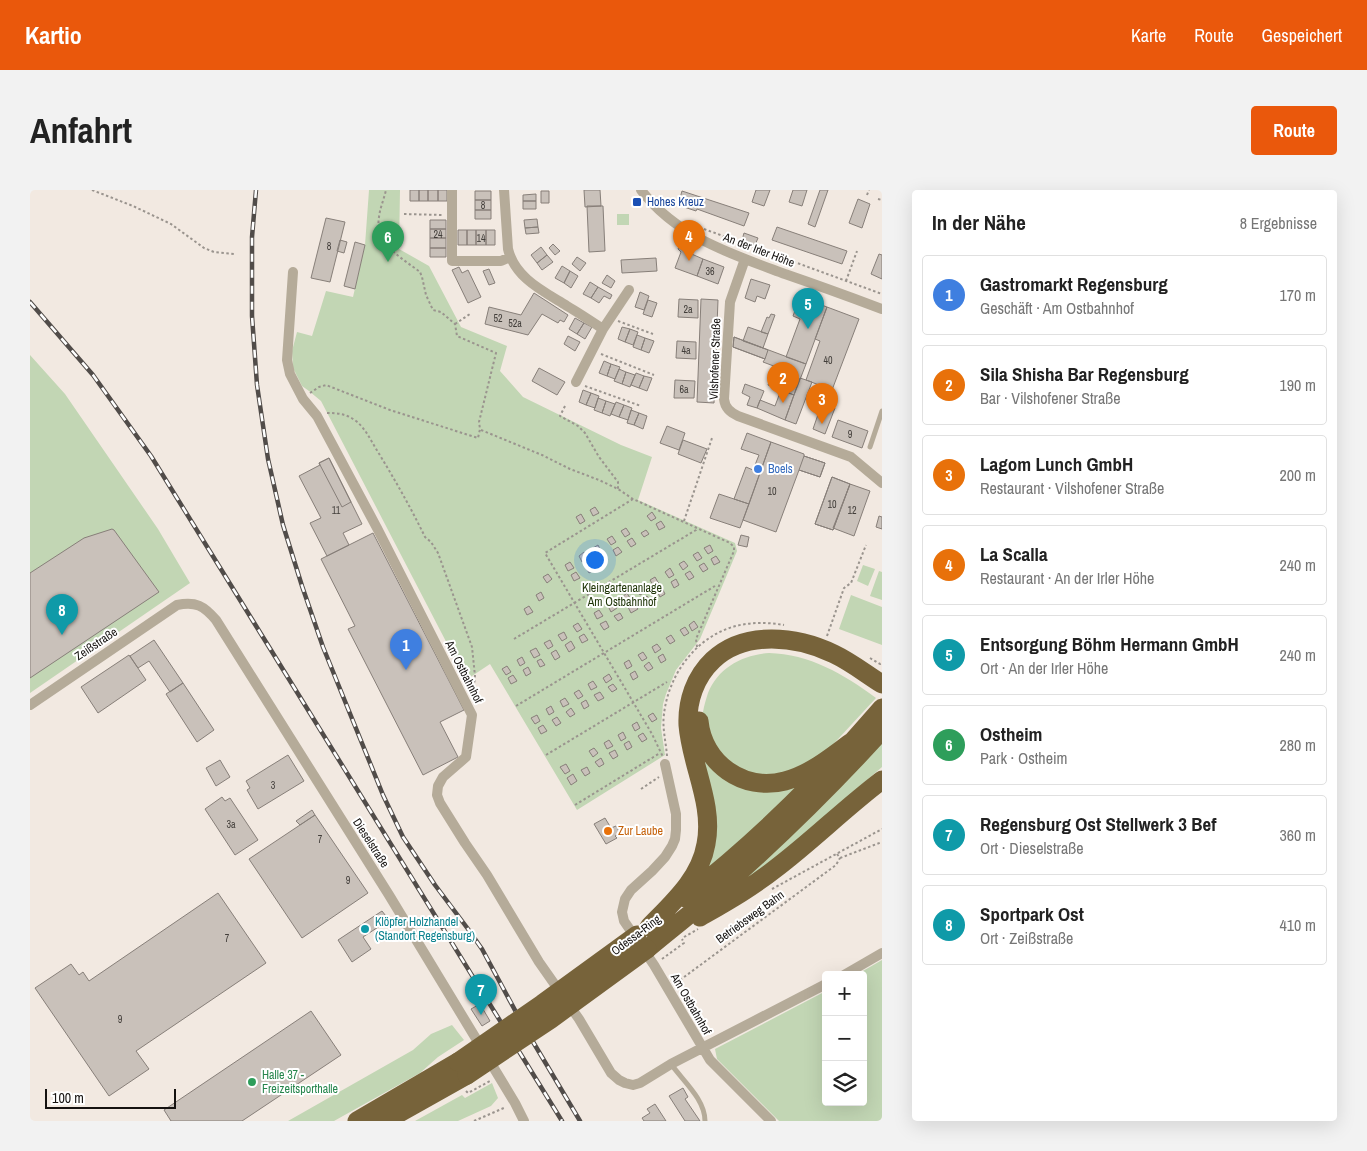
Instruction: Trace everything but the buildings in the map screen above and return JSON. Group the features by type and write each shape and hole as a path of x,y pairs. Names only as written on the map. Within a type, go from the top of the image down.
{"highway":[{"path":"650,942 704,857 708,835 707,814 690,739 689,708 691,695 700,674 719,654 732,646 758,639 794,641 833,653 882,684"},
{"path":"854,740 828,760 798,777 784,782 754,782 723,768 714,758 704,744 698,713 703,693 710,678 732,658 747,651 759,649 792,650 811,654 845,671 882,699"},
{"name":"Odessa-Ring","path":"385,1121 464,1076 542,1004 650,942 725,885 782,833 877,728 882,708"},
{"name":"Odessa-Ring","path":"650,942 713,876 816,781 854,740 877,728"},
{"path":"650,942 746,891 777,868 882,780"},
{"name":"Odessa-Ring","path":"357,1121 464,1076"}],"street":[{"path":"452,190 452,261 501,261 510,257"},
{"path":"504,190 506,241 510,257 521,274 530,282 603,329"},
{"name":"An der Irler Höhe","path":"641,190 656,208 673,223 697,239 745,259 882,309"},
{"name":"Vilshofener Straße","path":"745,259 730,302 724,404 738,416 851,457 882,483"},
{"name":"Am Ostbahnhof","path":"293,272 287,360 290,374 303,399 317,416 377,528 472,715 466,757 443,777 438,786 437,795 440,803 540,962 580,1019 612,1073 625,1083 633,1085 640,1083 671,1064 822,986"},
{"path":"576,382 603,329 629,290"},
{"name":"Dieselstraße","path":"177,605 188,602 199,605 207,610 216,620 389,895 499,1076 524,1121"},
{"name":"Zeißstraße","path":"30,705 177,605"},
{"name":"Am Ostbahnhof","path":"666,768 676,814 675,839 665,858 631,890 625,899 622,912 624,921 654,965 710,1060 771,1121"},
{"path":"851,971 882,952"}],"lane":[{"path":"870,447 882,411"},
{"path":"671,1064 698,1099 705,1113 705,1121"}],"path":[{"path":"92,190 133,206 171,224 204,248 214,252 235,254"},
{"path":"303,399 318,387 326,385 390,410 478,438 479,422 496,353 457,336 455,324 441,312 433,310 426,295 420,272 390,247 381,236 378,218 386,190"},
{"path":"867,195 869,190"},
{"path":"878,199 882,200"},
{"path":"404,214 452,215"},
{"path":"699,227 882,294"},
{"path":"846,281 857,251"},
{"path":"455,324 470,314"},
{"path":"611,318 653,334"},
{"path":"592,350 654,375"},
{"path":"576,382 641,406"},
{"path":"565,406 560,416 578,426 585,433 599,457 618,482 618,489"},
{"path":"317,416 326,413 346,415 364,429 397,482 425,537 431,542 438,553 472,647 475,676 472,703"},
{"path":"480,429 570,469 600,480 633,499 730,543 734,547 734,551 696,639 696,647"},
{"path":"683,522 712,438"},
{"path":"633,499 545,553 652,734 666,768"},
{"path":"514,639 575,604 697,528"},
{"path":"827,636 844,588 851,583 866,545"},
{"path":"516,706 715,586"},
{"path":"641,789 666,768 667,755 663,727 665,704 678,670 696,647 707,638 744,624 760,622 788,626"},
{"path":"865,656 880,664 882,663"},
{"path":"546,755 667,682"},
{"path":"575,805 661,752"},
{"name":"Betriebsweg Bahn","path":"668,988 836,865 840,858 837,854 882,828"},
{"path":"840,858 882,842"},
{"path":"650,942 684,943 682,939"},
{"path":"464,1076 499,1076"},
{"path":"474,1121 515,1103"}],"green space":[{"name":"Kleingartenanlage Am Ostbahnhof","path":"369,190 400,190 399,249 429,266 461,327 507,346 500,371 523,397 621,445 652,457 638,500 735,543 737,551 700,639 676,670 666,694 663,704 661,728 665,755 577,810 490,664 466,680 321,401 302,386 293,368 292,351 297,332 312,336 326,291 353,297 365,245"},
{"path":"617,214 629,214 629,225 617,225"},
{"path":"30,355 65,394 158,529 190,583 30,693"},
{"path":"863,565 875,569 868,586 857,581"},
{"path":"879,571 882,572 882,600 870,596"},
{"path":"851,595 882,607 882,645 839,629"},
{"path":"769,653 784,654 812,661 839,673 876,698 827,751 803,770 759,778 718,756 703,712 708,693 718,676 740,660"},
{"path":"697,738 713,765 803,784 706,873"},
{"path":"882,743 882,767 761,872 734,885"},
{"path":"882,960 882,1121 779,1121 717,1059 715,1049 822,993 822,1106 867,1106 867,971 863,971"},
{"path":"452,1025 464,1040 438,1057 420,1073 334,1121 288,1121 413,1050 431,1034"},
{"path":"492,1083 498,1098 491,1106 458,1121 415,1121 462,1095 465,1098"}],"railway":[{"path":"256,190 252,237 252,316 257,385 268,459 283,525 323,647 383,795 403,837 435,885 482,949 523,1025 580,1121"},
{"path":"30,302 93,375 151,456 562,1121"}],"place":[{"name":"Hohes Kreuz","path":"637,202"},
{"name":"La Scalla","path":"689,261"},
{"name":"Ostheim","path":"388,262"},
{"name":"Entsorgung Böhm Hermann GmbH","path":"808,329"},
{"name":"Sila Shisha Bar Regensburg","path":"783,403"},
{"name":"Lagom Lunch GmbH","path":"822,424"},
{"name":"Boels","path":"758,469"},
{"name":"Sportpark Ost","path":"62,635"},
{"name":"Gastromarkt Regensburg","path":"406,670"},
{"name":"Zur Laube","path":"608,831"},
{"name":"Klöpfer Holzhandel (Standort Regensburg)","path":"365,929"},
{"name":"Regensburg Ost Stellwerk 3 Bef","path":"481,1015"},
{"name":"Halle 37 - Freizeitsporthalle","path":"252,1082"}]}
